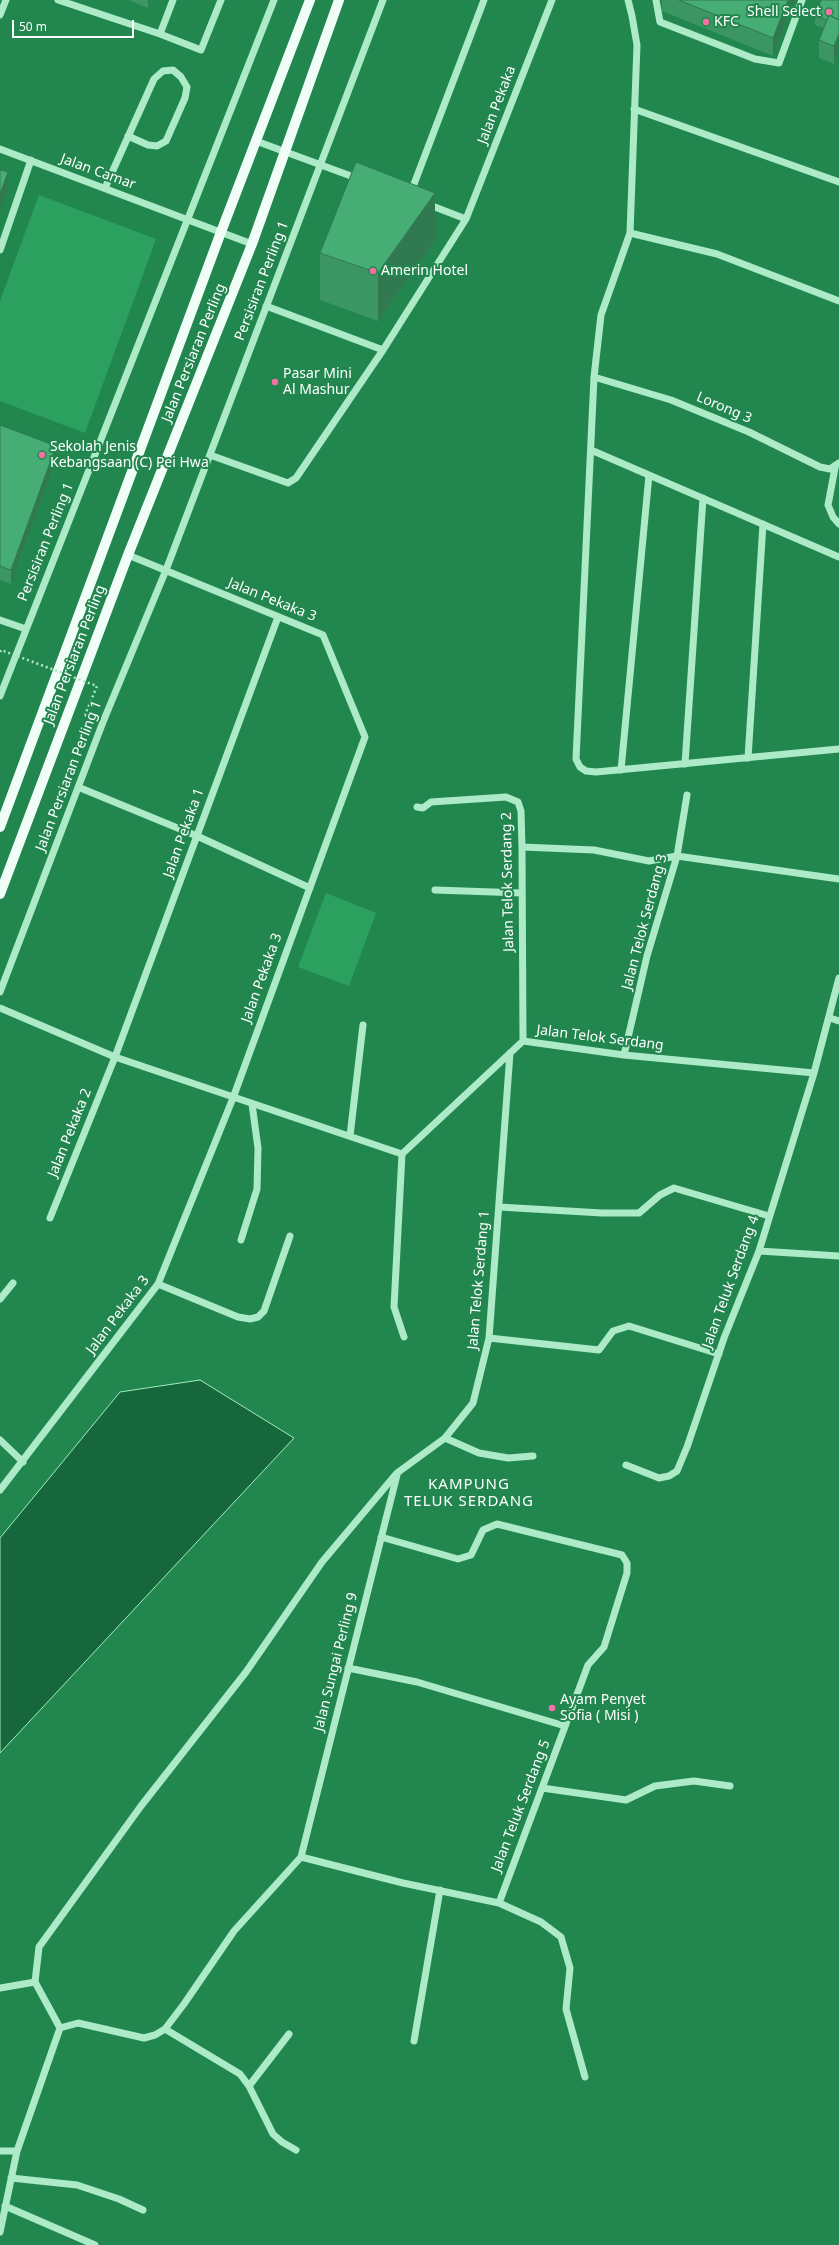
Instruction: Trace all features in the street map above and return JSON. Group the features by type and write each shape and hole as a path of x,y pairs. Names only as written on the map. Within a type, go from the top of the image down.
{"main road":[{"name":"Jalan Persiaran Perling","path":"0,827 220,232 310,0"},
{"name":"Jalan Persiaran Perling","path":"0,894 128,555 252,244 339,0"}],"street":[{"path":"0,16 6,0"},
{"path":"58,0 160,34 201,50 221,0"},
{"path":"160,34 173,0"},
{"name":"Persisiran Perling 1","path":"0,696 274,0"},
{"name":"Persisiran Perling 1","path":"166,570 383,0"},
{"path":"409,198 484,0"},
{"name":"Jalan Pekaka","path":"210,455 288,483 296,478 383,350 466,219 552,0"},
{"path":"628,0 637,46 630,233 601,315 594,377 576,759 580,767 586,771 621,770 839,749"},
{"path":"656,0 660,22 755,59 779,63 802,0"},
{"path":"104,188 154,79 163,71 173,70 181,77 187,87 185,98 166,141 157,146 148,146 128,136"},
{"path":"634,109 839,182"},
{"path":"256,141 365,181"},
{"name":"Jalan Camar","path":"0,149 187,218 252,244"},
{"path":"0,250 30,160"},
{"path":"401,195 466,219"},
{"path":"630,233 717,254 839,301"},
{"path":"266,306 383,350"},
{"name":"Lorong 3","path":"594,377 671,400 748,432 820,467 837,465"},
{"path":"591,450 839,557"},
{"path":"837,465 828,505 833,517 839,524"},
{"path":"621,770 648,475"},
{"path":"685,764 703,498"},
{"path":"748,758 763,524"},
{"name":"Jalan Pekaka 3","path":"0,1490 23,1462 158,1284 233,1098 365,737 323,635 128,555"},
{"name":"Jalan Persiaran Perling 1","path":"0,992 78,787 166,570"},
{"name":"Jalan Pekaka 1","path":"115,1057 278,617"},
{"path":"0,620 26,629"},
{"path":"78,787 197,836 310,888"},
{"name":"Jalan Telok Serdang 3","path":"624,1055 647,956 677,856 687,795"},
{"name":"Jalan Telok Serdang 2","path":"417,807 423,808 431,802 512,798 518,802 521,811 522,847 523,1041"},
{"path":"522,847 594,850 649,861 677,856 839,879"},
{"path":"435,890 522,893"},
{"name":"Jalan Teluk Serdang 4","path":"626,1465 659,1478 669,1476 677,1471 687,1447 718,1354 759,1251 814,1073 830,1018 839,978"},
{"path":"0,1008 115,1057 402,1154 394,1308 404,1337"},
{"path":"830,1018 839,1021"},
{"path":"350,1136 362,1025"},
{"name":"Jalan Telok Serdang","path":"402,1154 523,1041 624,1055 814,1073"},
{"name":"Jalan Telok Serdang 1","path":"35,1982 39,1947 141,1806 246,1672 322,1562 397,1473 445,1438 473,1403 489,1338 510,1053"},
{"name":"Jalan Pekaka 2","path":"50,1218 115,1057"},
{"path":"241,1240 257,1188 258,1148 252,1104"},
{"path":"499,1207 602,1213 639,1213 660,1195 674,1188 769,1216"},
{"path":"158,1284 238,1318 250,1319 258,1317 264,1310 290,1236"},
{"path":"759,1251 839,1256"},
{"path":"0,1299 13,1283"},
{"path":"489,1338 599,1350 613,1331 629,1326 718,1354"},
{"path":"445,1438 479,1454 508,1458 533,1456"},
{"path":"0,1440 23,1462"},
{"name":"Jalan Sungai Perling 9","path":"300,1857 397,1473"},
{"name":"Jalan Teluk Serdang 5","path":"381,1537 458,1559 471,1555 483,1530 497,1524 622,1555 627,1563 628,1573 604,1647 588,1665 499,1903"},
{"path":"348,1668 417,1682 565,1726"},
{"path":"542,1788 626,1800 655,1786 694,1781 730,1786"},
{"path":"60,2028 78,2024 144,2038 155,2035 164,2028 184,2004 234,1931 300,1857 499,1903 541,1922 561,1937 570,1968 566,2009 585,2077"},
{"path":"414,2041 440,1890"},
{"path":"0,1988 35,1982 60,2028 17,2150 0,2232"},
{"path":"164,2028 240,2074 249,2086 273,2134 282,2142 296,2150"},
{"path":"249,2086 289,2034"},
{"path":"0,2151 17,2150"},
{"path":"11,2178 77,2185 119,2199 143,2210"},
{"path":"5,2206 95,2245"}],"path":[{"path":"0,652 1,650 97,686 85,715"}],"shaded area":[{"path":"39,195 156,239 85,433 0,401 0,301"},
{"path":"326,893 376,913 349,986 298,967"},
{"path":"200,1380 294,1438 0,1753 0,1538 120,1392"}],"building":[{"path":"679,0 788,0 773,38"},
{"path":"821,0 839,0 839,20 829,15 827,20 815,15"},
{"path":"829,15 839,20 839,34 834,46 819,40"},
{"path":"356,162 435,193 378,273 320,253"},
{"path":"0,170 8,172 0,194"},
{"path":"0,425 56,446 11,570 0,566"}],"place":[{"name":"Shell Select","path":"829,12"},
{"name":"KFC","path":"706,22"},
{"name":"Amerin Hotel","path":"373,271"},
{"name":"Pasar Mini Al Mashur","path":"275,382"},
{"name":"Sekolah Jenis Kebangsaan (C) Pei Hwa","path":"42,455"},
{"name":"Ayam Penyet Sofia ( Misi )","path":"552,1708"}],"district":[{"name":"KAMPUNG TELUK SERDANG","path":"469,1494"}]}
